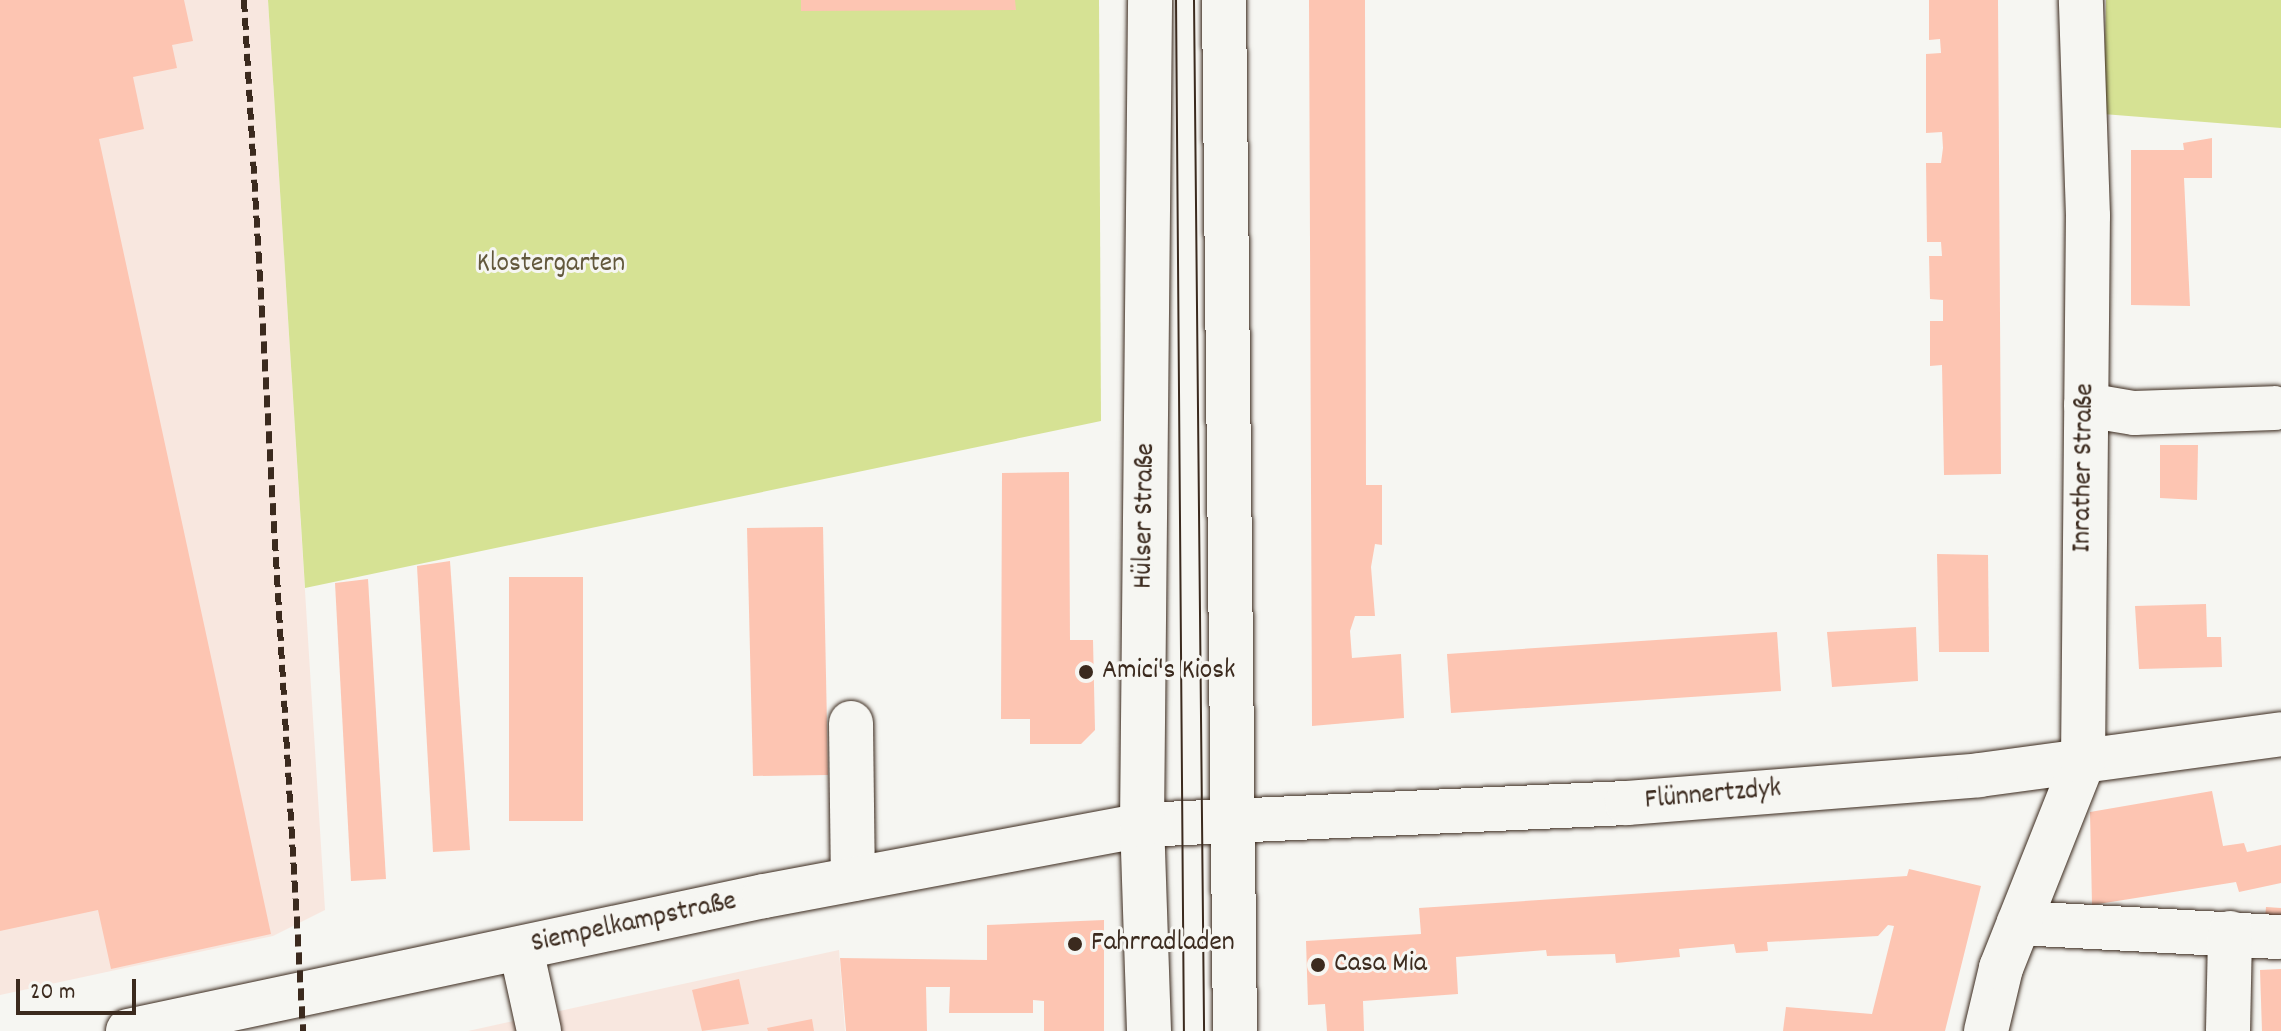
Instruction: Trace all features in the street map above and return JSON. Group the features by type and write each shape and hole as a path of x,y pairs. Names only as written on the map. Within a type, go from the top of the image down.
{"street":[{"name":"Hülser Straße","path":"1149,1031 1142,825 1150,0"},
{"path":"1224,0 1235,1031"},
{"name":"Inrather Straße","path":"1986,1031 2019,923 2083,762 2086,405 2081,0"},
{"path":"2086,405 2134,413 2274,408"},
{"path":"851,723 853,879"},
{"name":"Flünnertzdyk","path":"1142,825 1627,803 2083,762 2281,734"},
{"name":"Siempelkampstraße","path":"128,1031 853,879 1142,825"},
{"path":"2019,923 2281,937"},
{"path":"2228,1031 2230,933"},
{"path":"521,949 539,1031"}],"shaded area":[{"path":"0,0 268,0 325,910 273,936 0,995"},
{"path":"839,950 845,1031 468,1031"}],"green space":[{"name":"Klostergarten","path":"268,0 1099,0 1101,421 305,588"},
{"path":"2106,0 2281,0 2281,128 2103,114"}],"building":[{"path":"0,0 184,0 193,41 172,45 177,68 133,77 144,129 99,139 271,934 111,969 98,910 0,931"},
{"path":"801,0 1015,0 1016,10 801,11"},
{"path":"1309,0 1365,0 1366,485 1382,485 1382,545 1375,544 1371,567 1375,616 1355,616 1350,631 1352,658 1401,654 1404,718 1312,726"},
{"path":"1929,0 1998,0 2001,474 1944,475 1942,365 1930,366 1930,321 1943,321 1943,300 1930,299 1929,256 1942,256 1941,242 1927,242 1926,163 1941,163 1943,148 1942,132 1926,133 1926,54 1941,53 1940,39 1929,40"},
{"path":"2212,138 2212,178 2184,178 2190,306 2131,305 2131,150 2184,150 2183,143"},
{"path":"2160,445 2198,445 2197,500 2160,498"},
{"path":"1069,472 1070,640 1093,640 1095,730 1081,744 1030,744 1030,719 1001,719 1002,473"},
{"path":"823,527 828,775 753,776 747,528"},
{"path":"1937,554 1988,555 1989,652 1939,652"},
{"path":"450,561 470,850 433,852 417,566"},
{"path":"509,577 583,577 583,821 509,821"},
{"path":"368,579 386,879 351,881 335,583"},
{"path":"2206,604 2207,637 2221,637 2222,667 2139,669 2135,606"},
{"path":"1916,627 1918,681 1832,687 1827,632"},
{"path":"1777,632 1781,691 1451,713 1447,654"},
{"path":"2212,791 2223,846 2244,843 2247,852 2281,845 2281,883 2239,892 2236,882 2092,905 2090,812"},
{"path":"1909,869 1981,886 1945,1031 1783,1031 1786,1007 1872,1014 1894,926 1888,925 1878,936 1767,942 1768,951 1736,953 1734,944 1679,949 1680,957 1616,963 1615,954 1547,956 1546,950 1456,957 1458,994 1363,1001 1364,1031 1327,1031 1325,1004 1308,1005 1306,941 1421,934 1419,908 1907,876"},
{"path":"2266,907 2281,908 2281,919 2265,918"},
{"path":"1104,920 1104,1031 1044,1031 1044,1001 1033,1000 1033,1013 949,1013 950,987 926,987 927,1031 846,1031 840,958 987,960 987,925"},
{"path":"2281,969 2281,1031 2262,1031 2260,970"},
{"path":"739,979 749,1024 702,1031 692,990"},
{"path":"812,1019 814,1031 768,1031 767,1028"}],"tram line":[{"path":"1176,0 1184,1031"},
{"path":"1194,0 1204,1031"}],"railway":[{"path":"244,0 303,1031"}],"place":[{"name":"Amici's Kiosk","path":"1086,672"},
{"name":"Fahrradladen","path":"1075,944"},
{"name":"Casa Mia","path":"1318,965"}]}
